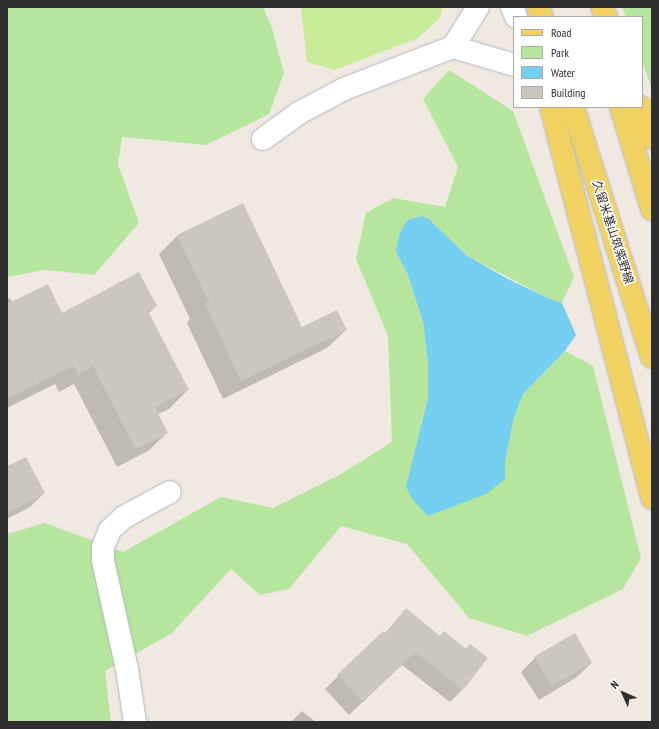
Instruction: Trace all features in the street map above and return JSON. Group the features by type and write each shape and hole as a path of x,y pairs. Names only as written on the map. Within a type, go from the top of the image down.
{"main road":[{"path":"551,108 652,498"},
{"name":"久留米基山筑紫野線","path":"573,108 652,357"},
{"path":"622,108 652,210"},
{"path":"641,108 652,138"}],"street":[{"path":"263,139 299,113 344,89 453,47 478,7"},
{"path":"453,47 513,65"},
{"path":"135,722 127,669 103,561 103,547 110,530 124,517 170,492"}],"green space":[{"path":"7,7 263,7 272,28 284,73 269,114 206,145 122,137 118,164 139,223 94,275 45,270 7,277"},
{"path":"301,7 443,7 439,19 418,38 335,70 307,62"},
{"path":"622,7 652,7 652,89 643,64 643,16 626,16"},
{"path":"449,70 513,111 574,277 562,303 548,298 466,255 430,220 396,252 408,275 423,322 428,363 428,398 421,424 505,479 505,462 513,421 523,394 565,351 593,366 641,558 623,589 527,636 469,618 407,544 341,526 289,589 260,595 231,569 172,633 105,671 111,722 7,722 7,534 45,523 123,552 221,497 273,508 341,474 392,442 388,336 356,259 366,213 393,198 445,207 458,167 423,99"}],"water":[{"path":"422,216 430,220 466,255 508,279 562,303 576,335 565,351 523,394 513,421 505,462 505,479 486,494 428,516 413,500 406,487 428,398 428,363 423,322 408,275 396,252 399,236 406,221"}],"building":[{"path":"243,203 302,327 337,310 347,330 241,381 205,304 209,302 177,235"},
{"path":"139,272 157,306 148,311 189,390 155,407 168,433 136,449 93,366 78,374 74,366 7,399 7,304 48,284 62,313"},
{"path":"26,457 45,493 7,513 7,466"},
{"path":"406,608 440,636 444,631 466,649 470,644 488,658 463,690 415,652 363,702 337,675 383,631 385,633"},
{"path":"575,633 592,662 551,686 534,656"}]}
